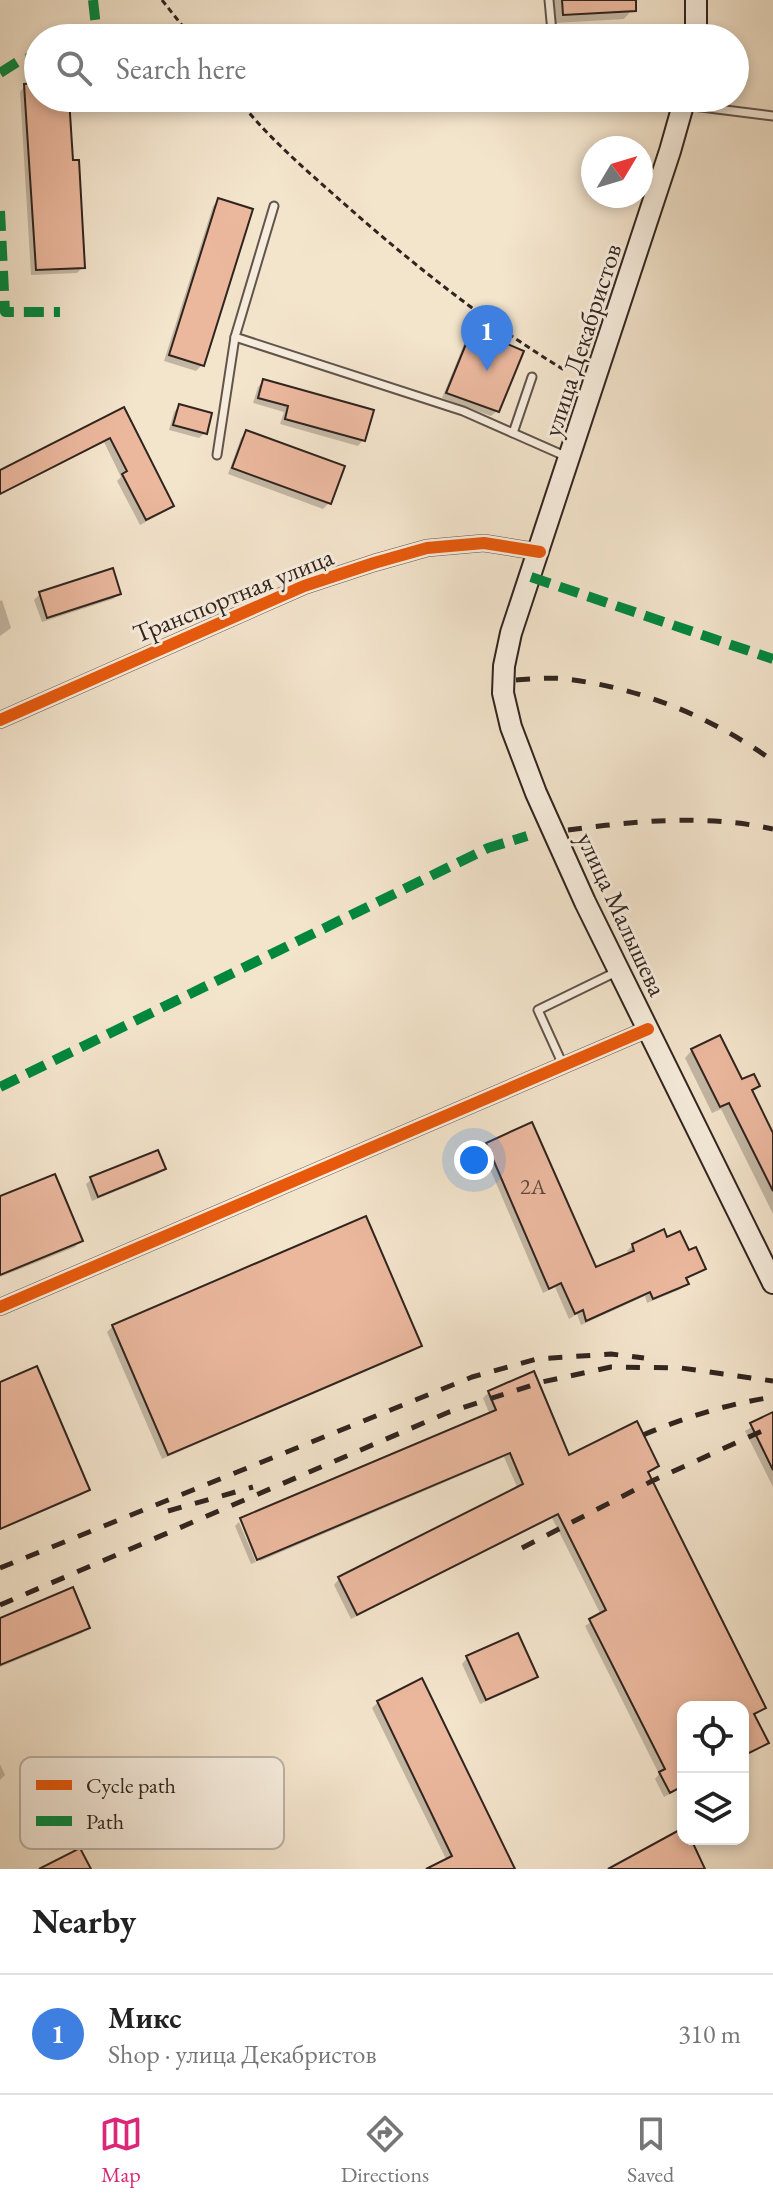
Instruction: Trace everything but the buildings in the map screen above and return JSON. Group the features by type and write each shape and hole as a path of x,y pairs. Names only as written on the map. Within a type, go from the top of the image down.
{"main road":[{"path":"696,0 696,24"},
{"name":"улица Декабристов","path":"540,552 681,112"},
{"name":"улица Малышева","path":"540,552 511,633 504,666 503,693 511,727 536,793 619,971 773,1283"}],"street":[{"name":"Транспортная улица","path":"0,720 232,616 304,586 374,563 427,548 484,543 540,552"},
{"path":"0,1307 648,1029"}],"lane":[{"path":"549,0 551,24"},
{"path":"749,112 773,116"},
{"path":"217,455 235,337 274,206"},
{"path":"235,337 463,411 571,459"},
{"path":"513,433 532,377"},
{"path":"563,1065 538,1010 619,971"}],"path":[{"path":"162,0 181,24"},
{"path":"248,112 261,129 364,221 470,306 566,371"}],"railway":[{"path":"516,680 566,679 648,697 700,718 773,761"},
{"path":"568,830 696,820 773,829"},
{"path":"0,1568 472,1377 537,1359 611,1354 644,1358"},
{"path":"0,1605 449,1412 542,1382 611,1367 681,1368 773,1381"},
{"path":"643,1435 707,1412 773,1397"},
{"path":"522,1548 652,1481 773,1426"},
{"path":"168,1511 253,1487"}],"marked path":[{"path":"93,0 96,24"},
{"path":"0,73 24,59"},
{"path":"0,211 5,312 60,312"},
{"path":"531,577 773,659"},
{"path":"0,1087 488,848 527,836"}],"cycle path":[{"path":"0,720 304,586 374,563 427,548 484,543 540,552"},
{"path":"0,1307 648,1029"}],"place":[{"name":"Микс","path":"487,371"}]}
